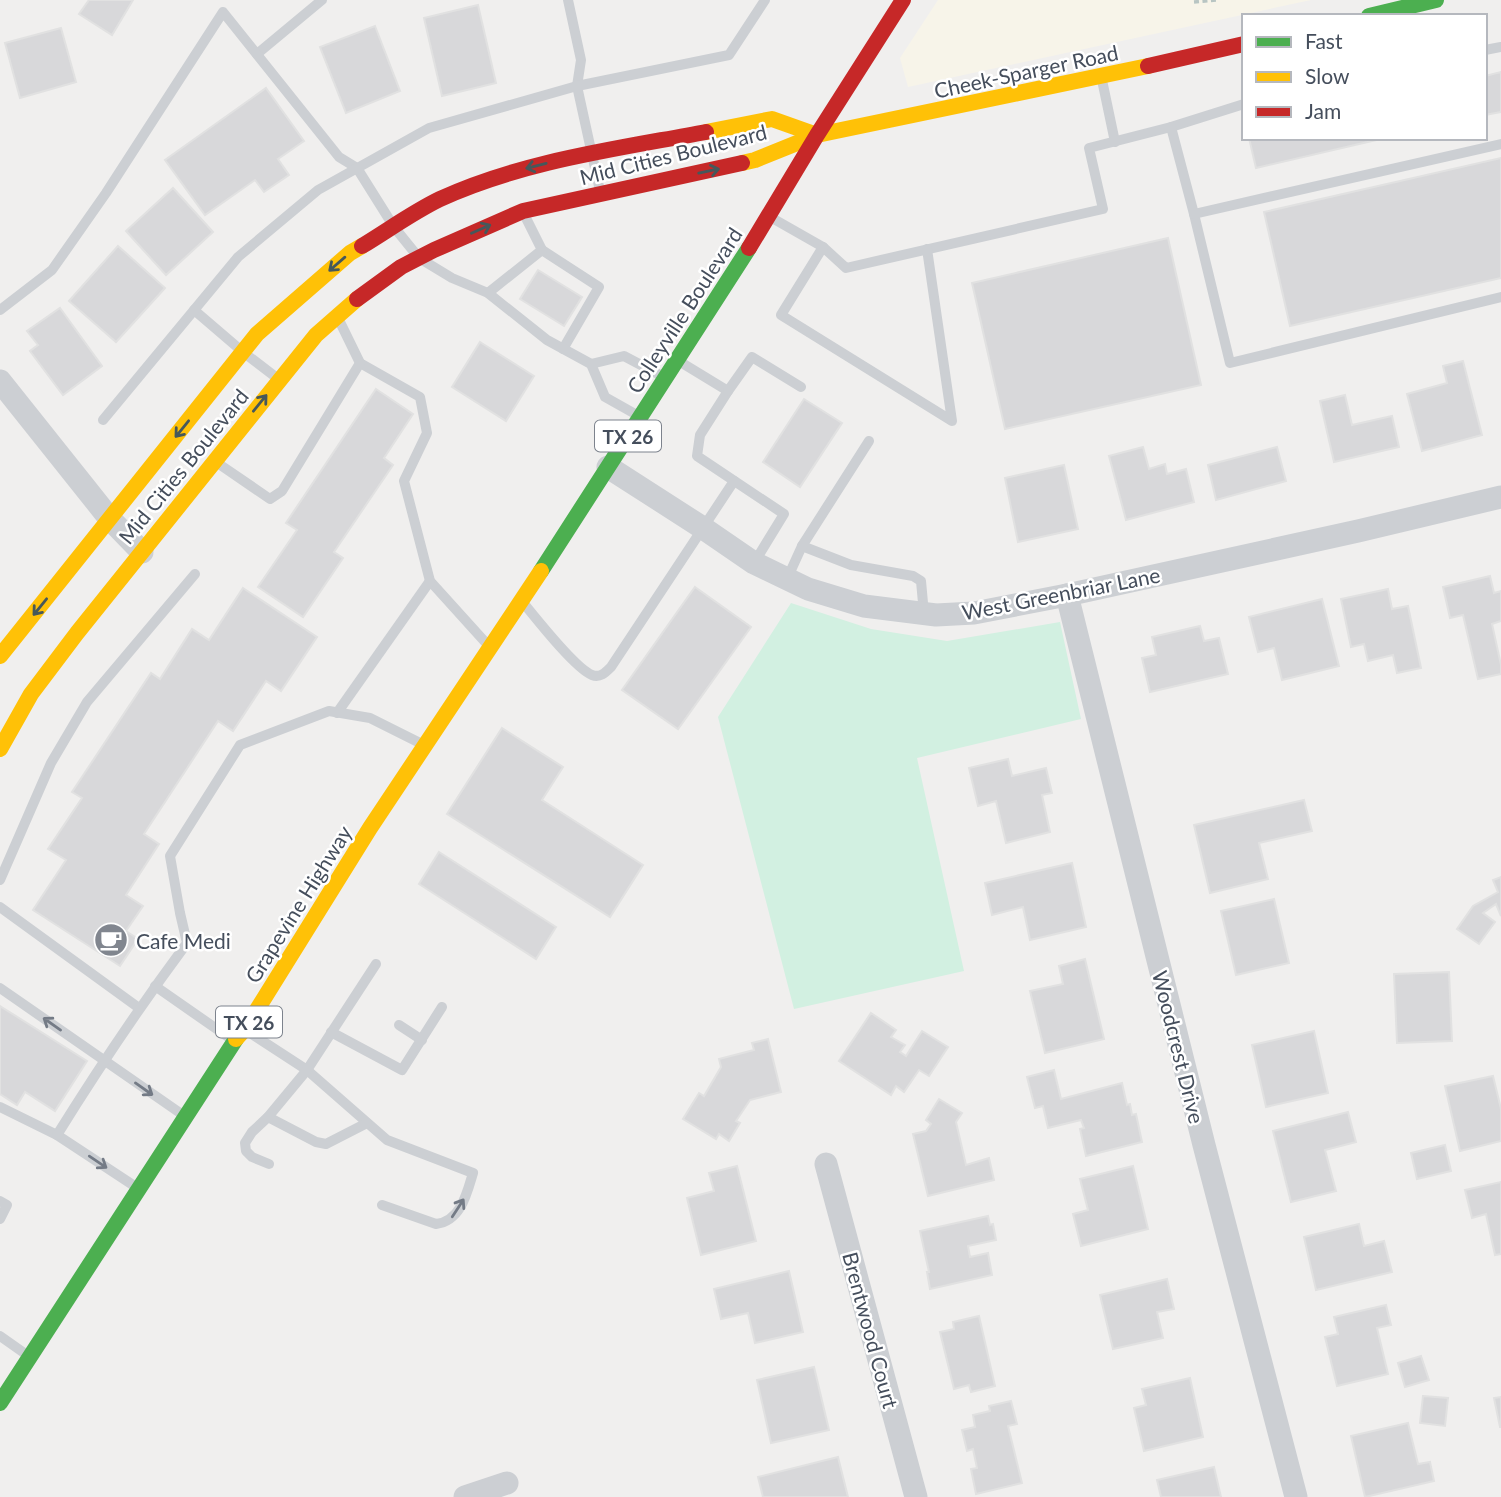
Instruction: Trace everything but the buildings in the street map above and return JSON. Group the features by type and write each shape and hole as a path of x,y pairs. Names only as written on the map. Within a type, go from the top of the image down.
{"main road":[{"name":"Colleyville Boulevard","path":"493,643 769,217 817,135 903,0"},
{"path":"1374,14 1396,5 1436,0"},
{"name":"Cheek-Sparger Road","path":"817,135 1101,77 1242,44"},
{"name":"Mid Cities Boulevard","path":"0,656 257,334 350,253 439,200 502,175 772,118 817,135"},
{"name":"Mid Cities Boulevard","path":"0,749 31,694 77,633 316,335 352,303 401,267 523,211 755,160 817,135"},
{"name":"Grapevine Highway","path":"0,1403 493,643"}],"street":[{"path":"2,389 110,519 142,552"},
{"name":"West Greenbriar Lane","path":"608,467 754,563 808,589 864,606 936,615 974,612 1067,595 1501,497"},
{"name":"Woodcrest Drive","path":"1067,595 1197,1118 1296,1497"},
{"name":"Brentwood Court","path":"826,1164 916,1497"},
{"path":"466,1497 507,1483"}],"lane":[{"path":"0,310 52,271 223,12 228,0"},
{"path":"257,54 322,0"},
{"path":"568,0 581,60 577,86 601,194"},
{"path":"103,420 238,257 318,190 429,128 577,86 729,55 759,2"},
{"path":"223,12 339,157 357,168 394,227 419,258 452,278 488,293 547,340 591,364 606,397 641,416"},
{"path":"1101,77 1115,142"},
{"path":"769,217 823,247 846,268 1103,209 1089,148 1171,127 1242,105"},
{"path":"1171,127 1230,363 1501,297"},
{"path":"1194,214 1501,144"},
{"path":"523,211 542,250 599,287 563,349"},
{"path":"823,247 781,314 952,421 927,249"},
{"path":"488,293 542,250"},
{"path":"194,310 279,380"},
{"path":"337,316 360,363 420,397 427,433 404,481 430,581 493,643"},
{"path":"591,364 624,356 666,378"},
{"path":"754,563 784,514 696,456 700,435 752,356 801,387"},
{"path":"677,360 728,391"},
{"path":"214,461 270,499 282,491 360,363"},
{"path":"787,579 802,546 869,442"},
{"path":"521,601 580,668 594,676 603,675 611,667 734,481"},
{"path":"802,546 851,565 913,576 921,582 924,614"},
{"path":"0,880 51,763 87,702 195,574"},
{"path":"337,713 430,581"},
{"path":"57,1135 103,1060 187,943 170,856 240,745 329,711 370,718 425,746"},
{"path":"0,907 139,1008"},
{"path":"269,1164 252,1157 246,1151 245,1143 307,1070 376,964"},
{"path":"155,986 239,1035 307,1070 387,1140 473,1173 461,1206 445,1223 436,1224 382,1205"},
{"path":"0,988 185,1117"},
{"path":"355,996 366,1004"},
{"path":"331,1032 402,1070 442,1007"},
{"path":"399,1026 422,1040"},
{"path":"0,1107 57,1135 138,1189"},
{"path":"268,1117 316,1142 326,1144 367,1123"},
{"path":"0,1201 6,1205 0,1219"},
{"path":"0,1336 29,1357"}],"path":[{"path":"1194,2 1216,0"}],"shaded area":[{"path":"938,0 1311,0 908,87 900,58"}],"green space":[{"path":"791,603 871,629 947,641 1060,622 1081,719 917,758 964,971 794,1009 718,717"}],"traffic: fast":[{"path":"1377,14 1436,0"},
{"path":"541,571 749,248"},
{"path":"0,1403 236,1039"}],"traffic: slow":[{"path":"742,163 817,135 1148,66"},
{"path":"706,132 772,119 817,135"},
{"path":"0,656 257,334 350,253 362,246"},
{"path":"0,749 31,694 77,633 316,335 357,299"},
{"path":"236,1039 245,1029 370,828 541,571"}],"traffic: jam":[{"path":"749,248 903,0"},
{"path":"1148,66 1242,44"},
{"path":"362,246 440,199 504,175 570,158 706,132"},
{"path":"357,299 401,267 523,211 742,163"}],"place":[{"name":"Cafe Medi","path":"111,940"}]}
